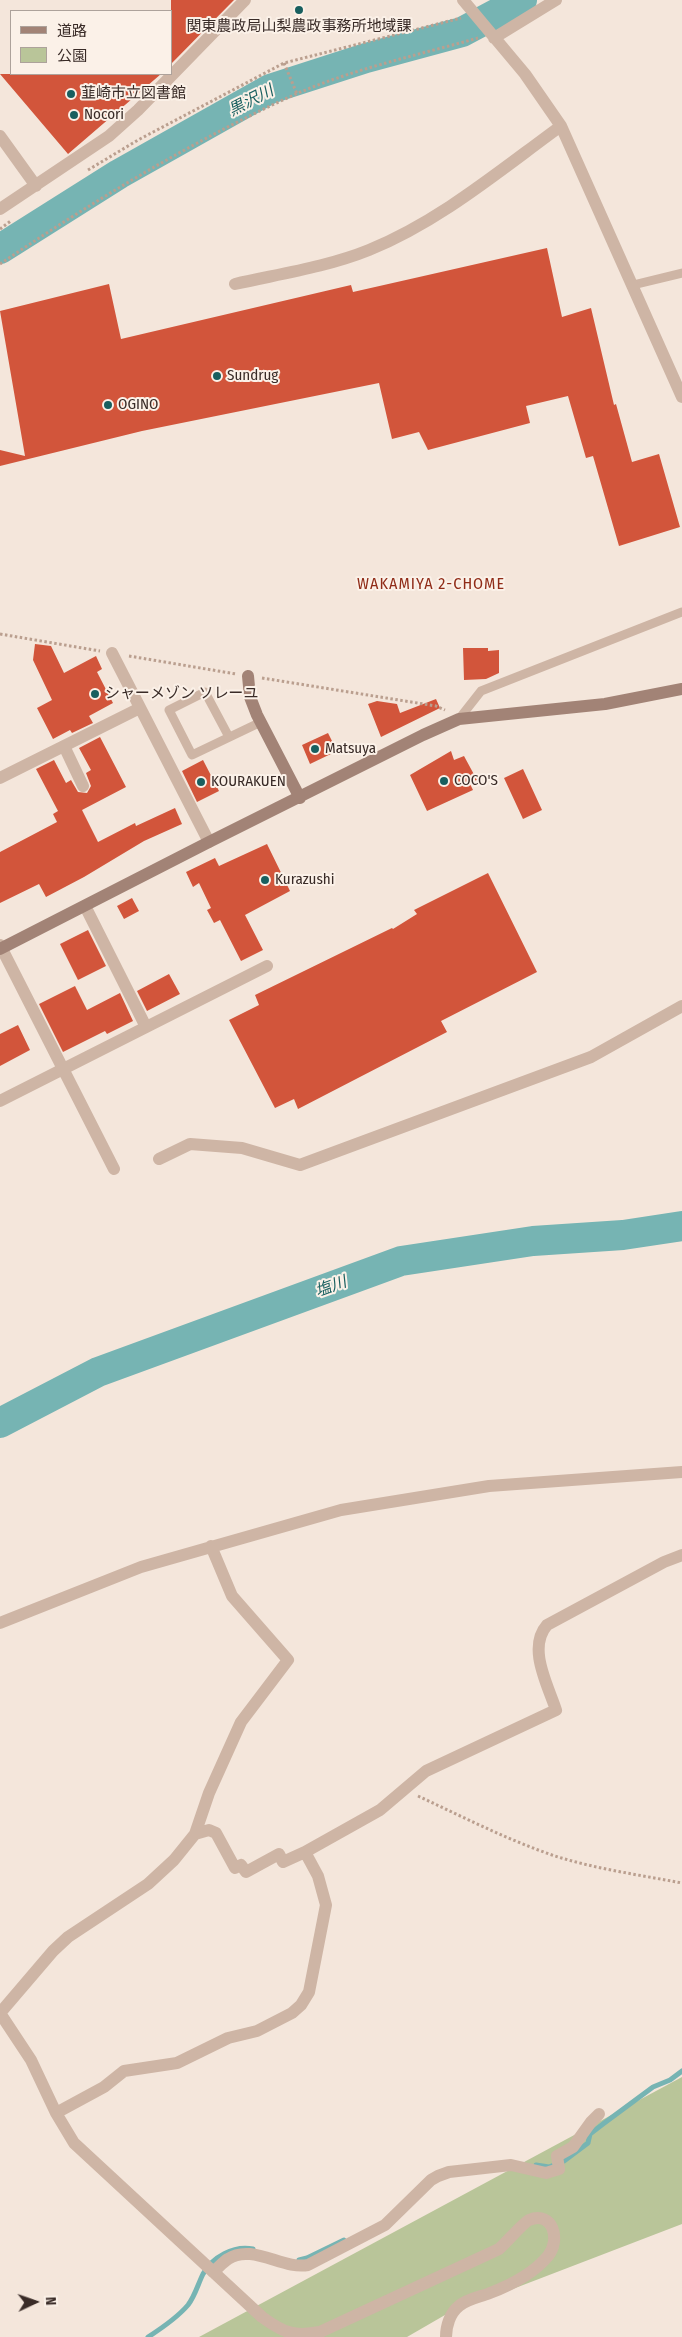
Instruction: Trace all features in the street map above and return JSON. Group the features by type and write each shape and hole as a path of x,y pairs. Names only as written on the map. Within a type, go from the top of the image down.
{"street":[{"path":"0,209 109,136 138,110 245,0"},
{"path":"463,0 525,74 561,126 682,397"},
{"path":"492,36 556,0"},
{"path":"235,284 339,260 369,250 458,203 561,126"},
{"path":"2,144 36,186"},
{"path":"112,653 209,842"},
{"path":"248,676 250,697 300,798"},
{"path":"114,1169 1,947 423,735 459,719 605,704 682,689"},
{"path":"0,778 140,708"},
{"path":"64,746 83,786"},
{"path":"85,906 146,1027"},
{"path":"0,1100 267,966"},
{"path":"159,1159 190,1144 242,1148 300,1165 591,1057 682,1006"},
{"path":"0,1623 141,1567 341,1510 489,1486 682,1472"},
{"path":"211,1546 232,1596 288,1660 241,1722 209,1793 195,1834 174,1860 148,1884 68,1937 52,1951 0,2013 31,2060 56,2113 74,2143 262,2317 281,2331 302,2337 320,2332 499,2249 530,2220 545,2220 551,2225 556,2237 555,2244 551,2253 542,2264 520,2278 458,2307 450,2318 446,2337"},
{"path":"195,1834 209,1830 216,1833 235,1868 241,1865 246,1872 279,1854 283,1862 305,1852 380,1810 426,1771 556,1710 539,1655 538,1643 541,1631 547,1625 664,1562 682,1555"},
{"path":"56,2113 104,2087 124,2071 177,2063 228,2038 257,2031 292,2013 301,2005 309,1992 326,1905 318,1876 305,1852"},
{"path":"213,2272 230,2258 240,2254 254,2255 298,2267 308,2265 385,2225 430,2180 449,2172 511,2165 546,2173 559,2169 557,2156 573,2147 599,2114"}],"lane":[{"path":"633,286 682,273"},
{"path":"459,719 481,691 682,612"},
{"path":"229,738 205,692 169,710 192,755 229,738 261,722"}],"path":[{"path":"79,174 138,140 284,63 474,14"},
{"path":"0,264 67,218 158,163 298,94 367,70 492,36"},
{"path":"284,63 298,94"},
{"path":"0,229 16,218"},
{"path":"0,634 436,706 459,719"},
{"path":"404,1789 527,1846 556,1856 615,1871 682,1883"}],"green space":[{"path":"682,2077 682,2224 445,2315 407,2337 199,2337"}],"building":[{"path":"171,0 234,0 172,63"},
{"name":"Nocori","path":"0,74 160,75 68,154"},
{"path":"547,248 562,317 591,308 614,405 616,404 632,462 659,454 680,527 619,546 593,456 586,458 568,396 526,406 530,423 428,450 419,432 392,439 379,383 142,431 0,466 0,450 25,456 0,311 109,284 121,339 351,285 353,292"},
{"path":"35,644 51,646 64,673 96,656 102,669 97,672 113,703 89,716 93,723 72,733 70,730 53,739 37,708 52,700 33,660"},
{"path":"463,648 488,648 488,651 499,650 499,673 486,679 464,680"},
{"path":"436,699 440,708 381,737 368,704 377,701 397,704 400,713"},
{"path":"328,733 337,751 310,764 302,745"},
{"path":"100,737 126,787 82,810 98,842 135,823 136,826 175,808 182,824 144,841 46,897 39,884 0,903 0,852 57,822 53,814 58,811 36,769 54,760 66,783 71,780 78,792 87,793 91,786 86,773 91,770 79,748"},
{"path":"451,751 454,760 464,756 477,780 469,782 473,790 427,811 410,775"},
{"path":"203,760 219,791 197,802 182,771"},
{"path":"523,769 542,810 523,819 504,778"},
{"path":"267,844 290,891 245,915 263,950 241,961 220,920 214,923 207,910 211,908 199,883 193,887 186,872 215,858 219,866"},
{"path":"488,873 537,972 441,1021 447,1032 298,1109 294,1099 275,1108 229,1020 259,1005 255,995 393,929 417,914 414,910"},
{"path":"132,898 139,911 124,919 117,906"},
{"path":"88,930 106,966 78,980 60,944"},
{"path":"169,974 180,994 147,1011 137,991"},
{"path":"75,986 87,1010 120,993 133,1021 107,1034 105,1031 63,1052 39,1004"},
{"path":"18,1025 30,1050 0,1066 0,1034"}],"waterway":[{"name":"黒沢川","path":"0,249 119,174 270,89 366,58 462,32 522,0"},
{"name":"塩川","path":"0,1423 98,1372 401,1261 533,1241 623,1235 682,1226"},
{"path":"536,2165 549,2167 564,2161 588,2143 590,2134 603,2124 653,2087 670,2080 682,2071"},
{"path":"299,2260 344,2240"},
{"path":"148,2337 184,2310 195,2294 203,2274 212,2262 231,2251 246,2248 253,2249"}],"place":[{"name":"関東農政局山梨農政事務所地域課","path":"299,10"},
{"name":"韮崎市立図書館","path":"71,94"},
{"name":"Nocori","path":"74,115"},
{"name":"Sundrug","path":"217,376"},
{"name":"OGINO","path":"108,405"},
{"name":"シャーメゾン ソレーユ","path":"95,694"},
{"name":"Matsuya","path":"315,749"},
{"name":"COCO'S","path":"444,781"},
{"name":"KOURAKUEN","path":"201,782"},
{"name":"Kurazushi","path":"265,880"}],"district":[{"name":"WAKAMIYA 2-CHOME","path":"431,585"}]}
